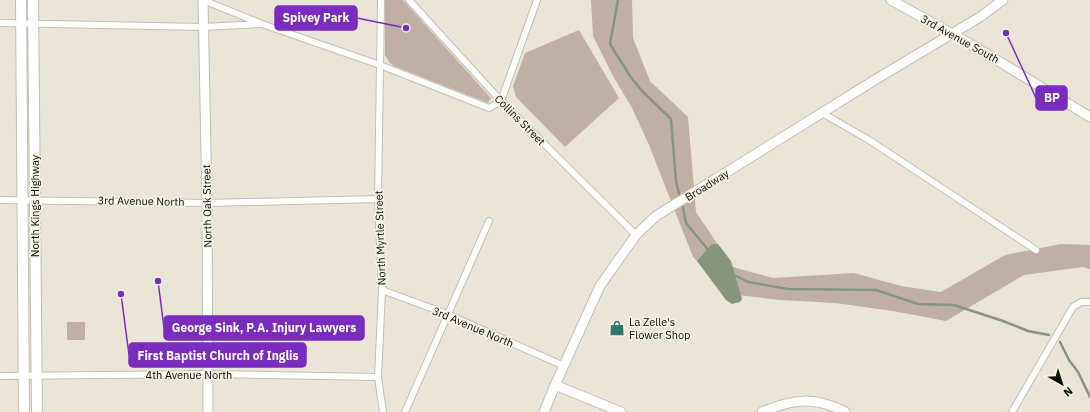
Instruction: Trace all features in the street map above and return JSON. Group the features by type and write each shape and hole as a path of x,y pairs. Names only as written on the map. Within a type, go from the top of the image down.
{"main road":[{"name":"North Kings Highway","path":"21,0 24,412"},
{"name":"North Kings Highway","path":"33,0 37,412"},
{"name":"North Oak Street","path":"203,0 207,203 208,412"},
{"name":"3rd Avenue South","path":"891,0 974,46 1090,117"},
{"name":"Broadway","path":"544,412 600,286 636,235 656,216 980,16 1003,0"},
{"path":"555,385 608,410 621,412"},
{"path":"762,412 776,406 800,400 817,402 845,412"}],"street":[{"path":"203,0 262,24 380,65 489,108 501,101 537,0"},
{"name":"North Myrtle Street","path":"381,0 378,199 382,290 378,377 383,412"},
{"name":"Collins Street","path":"409,0 501,101 636,235"},
{"path":"0,23 21,22 203,27 262,24"},
{"path":"822,113 869,140 1036,250"},
{"name":"3rd Avenue North","path":"0,200 207,203 378,199"},
{"path":"405,412 489,221"},
{"name":"3rd Avenue North","path":"382,290 447,314 564,366"},
{"path":"1012,412 1073,307 1081,302 1090,302"},
{"name":"4th Avenue North","path":"0,376 207,374 378,377"}],"shaded area":[{"path":"385,0 403,0 491,98 488,103 394,66 389,62 385,55"},
{"path":"591,0 632,0 633,38 650,81 688,117 696,212 733,267 773,278 854,273 901,286 941,292 1005,255 1061,244 1090,245 1090,269 1083,267 1024,275 946,321 893,311 835,303 780,300 729,294 693,257 649,145 632,108 613,76 593,36"},
{"path":"579,30 619,98 565,147 516,97 513,86 525,53"},
{"path":"712,244 718,244 731,261 742,299 740,302 732,304 726,300 697,261"},
{"path":"67,322 85,322 85,340 67,340"}],"waterway":[{"path":"618,0 610,44 630,76 642,91 671,119 676,181 680,198"},
{"path":"682,203 686,223 709,251"},
{"path":"732,274 748,282 788,289 876,290 918,304 954,305 1028,331 1049,335"},
{"path":"1060,342 1069,360 1078,372 1090,397"}],"place":[{"name":"Spivey Park","path":"406,28"},
{"name":"BP","path":"1006,33"},
{"name":"George Sink, P.A. Injury Lawyers","path":"158,281"},
{"name":"First Baptist Church of Inglis","path":"121,294"},
{"name":"La Zelle's Flower Shop","path":"617,328"}]}
